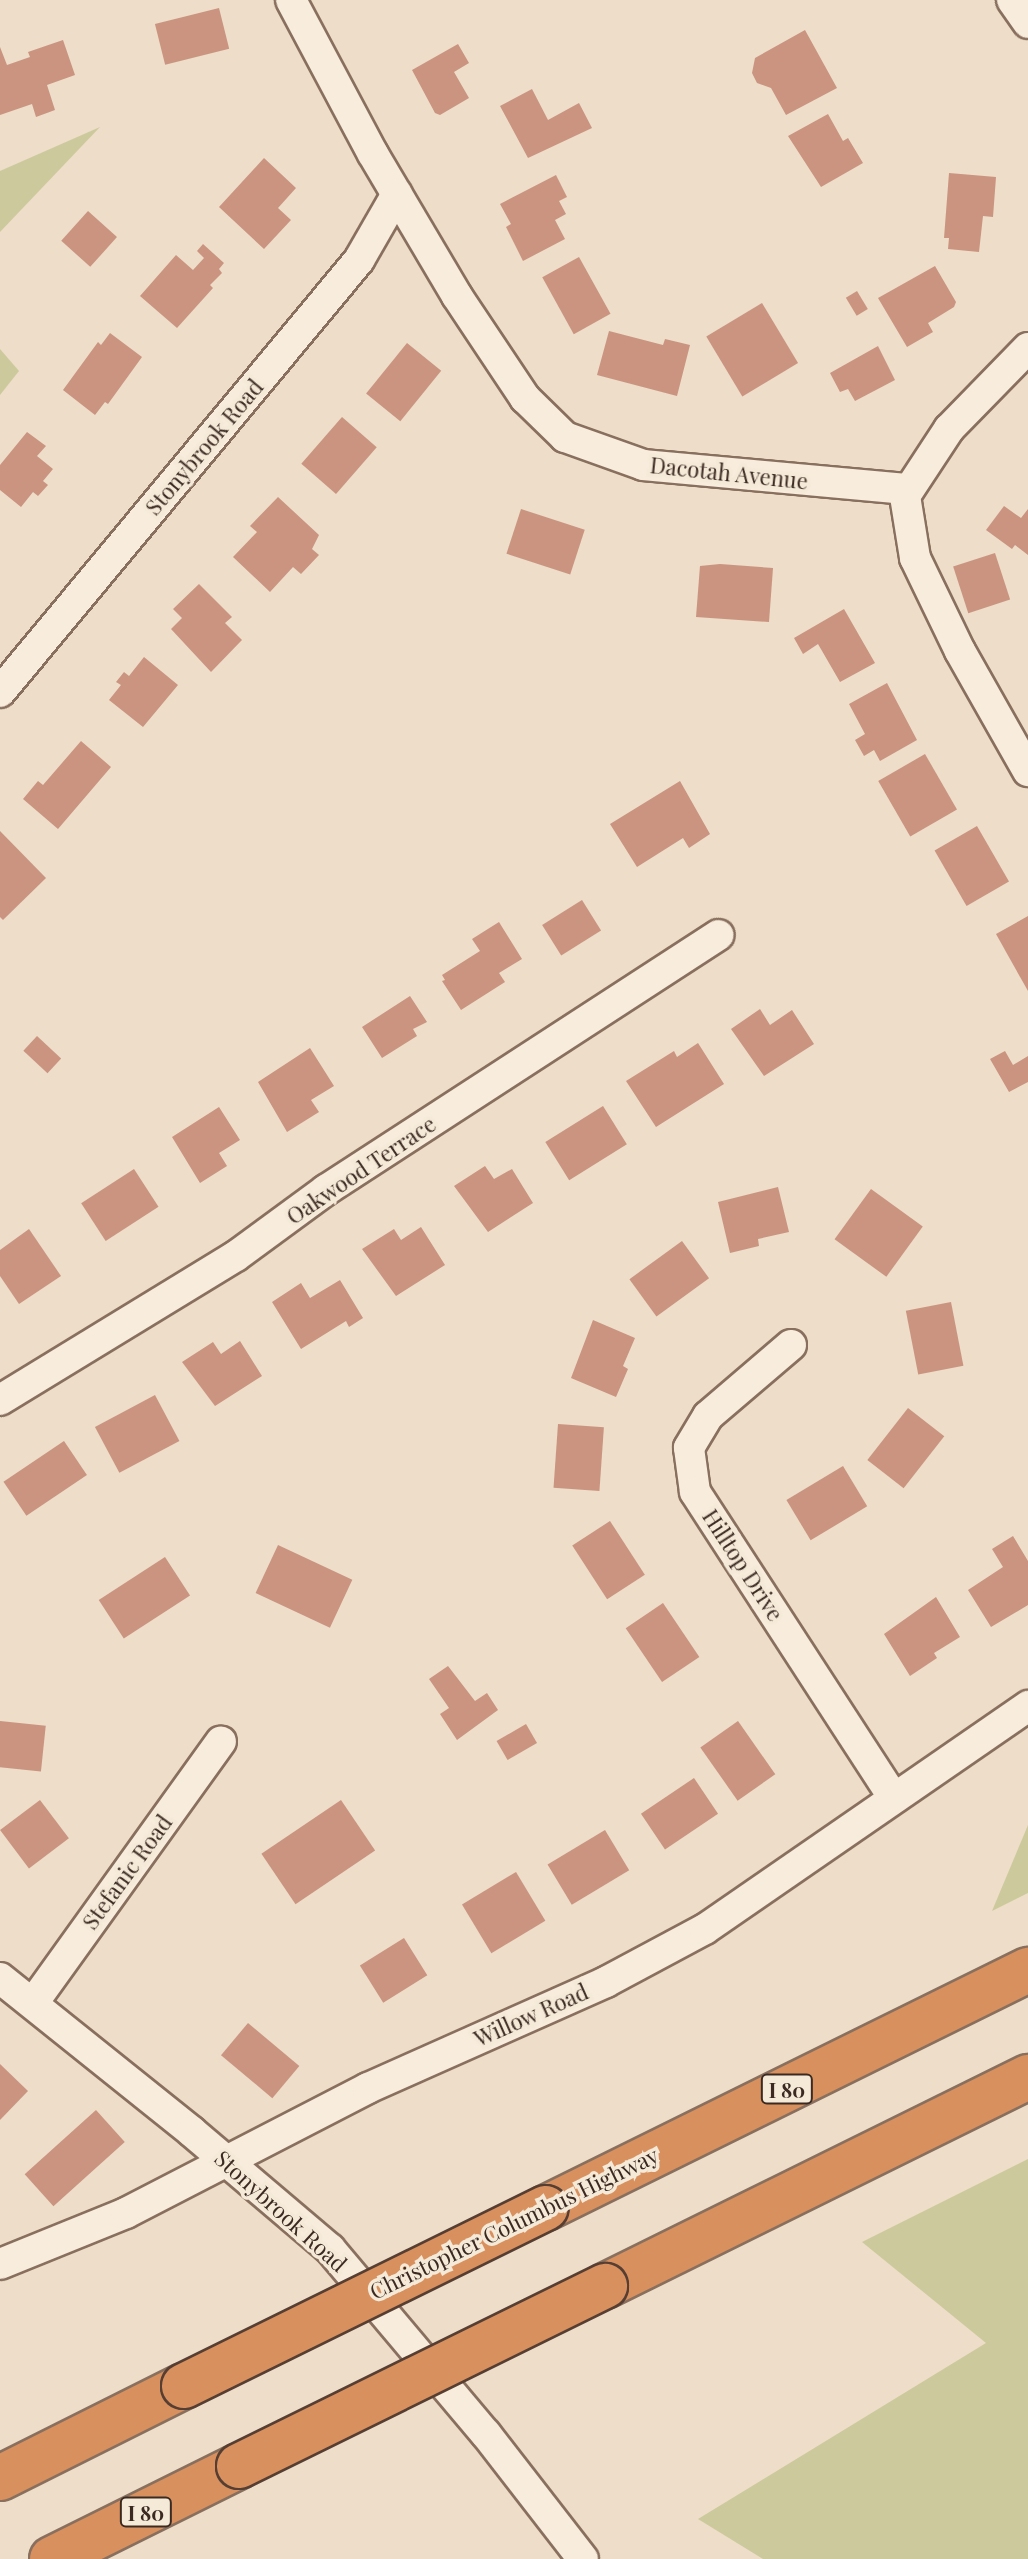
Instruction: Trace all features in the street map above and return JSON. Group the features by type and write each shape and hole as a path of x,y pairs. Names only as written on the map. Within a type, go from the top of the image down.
{"highway":[{"name":"Christopher Columbus Highway","path":"0,2478 1028,1970"},
{"name":"I 80","path":"52,2559 1028,2077"}],"street":[{"name":"Dacotah Avenue","path":"291,0 397,194 457,296 525,398 565,437 643,465 909,489"},
{"path":"1012,0 1028,23"},
{"name":"Stonybrook Road","path":"0,692 359,260 397,194"},
{"path":"1028,348 949,429 905,496 915,558 960,651 1028,771"},
{"name":"Oakwood Terrace","path":"0,1400 236,1256 326,1190 718,935"},
{"name":"Hilltop Drive","path":"791,1345 708,1416 689,1448 695,1492 894,1798"},
{"name":"Willow Road","path":"0,2264 126,2213 368,2088 606,1982 705,1929 1028,1706"},
{"name":"Stefanic Road","path":"33,2003 221,1741"},
{"name":"Stonybrook Road","path":"0,1978 227,2161 330,2249 486,2434 583,2559"}],"shaded area":[{"path":"100,127 0,232 0,171"},
{"path":"0,349 19,371 0,395"},
{"path":"1028,1825 1028,1893 992,1911"},
{"path":"1028,2159 1028,2559 763,2559 698,2519 986,2343 862,2242"}],"building":[{"path":"219,8 229,49 165,65 155,24"},
{"path":"805,30 837,88 786,115 771,88 757,83 752,73 755,58"},
{"path":"63,40 75,75 47,85 55,110 36,117 32,104 0,115 0,47 7,65 30,57 28,52"},
{"path":"458,44 469,63 454,72 469,98 440,115 435,113 412,70"},
{"path":"532,89 548,120 579,103 592,128 528,158 500,106"},
{"path":"828,114 843,141 848,138 863,163 821,187 788,136"},
{"path":"264,158 296,188 278,208 291,220 264,249 219,207"},
{"path":"949,173 996,177 993,217 983,216 979,252 948,249 949,238 944,238"},
{"path":"556,175 567,197 559,201 566,214 555,220 565,239 523,261 506,227 511,224 500,204"},
{"path":"88,211 117,237 90,267 61,241"},
{"path":"203,244 224,263 219,269 222,273 210,285 213,288 177,328 140,296 176,255 193,270 204,258 197,251"},
{"path":"579,257 611,314 574,334 542,277"},
{"path":"935,266 956,302 954,307 928,323 933,332 907,347 878,298"},
{"path":"857,291 868,309 857,316 846,298"},
{"path":"762,303 798,363 742,396 706,336"},
{"path":"609,331 663,345 665,339 690,345 677,396 597,375"},
{"path":"110,333 142,357 108,404 105,402 95,415 63,390 98,342 101,345"},
{"path":"407,343 441,371 400,421 366,394"},
{"path":"878,346 895,380 855,401 848,389 840,392 830,373"},
{"path":"342,417 377,447 336,494 301,464"},
{"path":"27,432 46,446 37,456 53,469 43,481 48,485 38,496 33,492 21,507 0,490 0,465"},
{"path":"278,497 319,535 312,549 319,555 301,574 293,567 270,592 233,557 257,532 250,526"},
{"path":"1004,506 1021,518 1028,509 1028,555 1015,545 1012,549 986,530"},
{"path":"521,509 585,530 570,574 506,554"},
{"path":"995,553 1010,600 968,613 953,567"},
{"path":"720,564 773,568 769,622 696,617 700,566"},
{"path":"199,584 232,617 225,623 242,640 211,672 171,629 182,618 173,609"},
{"path":"844,609 875,663 840,682 818,644 803,654 794,638"},
{"path":"144,657 178,685 143,727 109,700 121,685 116,682 124,672 129,676"},
{"path":"887,683 917,740 880,761 874,750 864,756 855,740 865,734 849,704"},
{"path":"81,741 111,767 58,829 23,799 38,781 43,785"},
{"path":"925,754 957,809 910,836 878,781"},
{"path":"680,781 710,834 689,848 683,838 637,867 610,824"},
{"path":"977,826 1009,881 967,906 935,850"},
{"path":"0,831 46,878 3,920 0,917"},
{"path":"582,900 601,931 561,955 542,925"},
{"path":"1028,916 1028,991 996,934"},
{"path":"499,922 522,959 499,973 505,982 461,1010 442,981 445,980 442,975 480,951 472,939"},
{"path":"410,996 427,1022 413,1029 417,1036 382,1058 362,1027"},
{"path":"760,1009 770,1025 792,1010 814,1044 764,1076 731,1029"},
{"path":"37,1036 61,1059 47,1073 23,1051"},
{"path":"698,1043 724,1084 656,1127 626,1081 674,1051 677,1057"},
{"path":"310,1048 334,1086 311,1100 319,1112 287,1132 258,1082"},
{"path":"1005,1051 1013,1065 1028,1056 1028,1082 1009,1092 990,1059"},
{"path":"603,1106 627,1144 569,1180 545,1142"},
{"path":"219,1107 240,1140 219,1153 227,1166 200,1183 172,1137"},
{"path":"485,1166 494,1179 512,1169 533,1203 488,1232 454,1186"},
{"path":"134,1169 159,1207 106,1241 81,1203"},
{"path":"778,1187 789,1232 758,1239 759,1246 730,1253 718,1202"},
{"path":"871,1189 923,1227 886,1277 835,1239"},
{"path":"421,1227 445,1265 396,1296 362,1249 394,1229 401,1240"},
{"path":"29,1229 61,1276 19,1304 0,1276 0,1250"},
{"path":"682,1241 709,1278 656,1316 629,1279"},
{"path":"340,1280 363,1318 349,1327 346,1321 301,1349 272,1302 301,1283 310,1298"},
{"path":"951,1302 963,1366 918,1375 906,1311"},
{"path":"593,1320 635,1338 623,1366 628,1369 616,1397 571,1378"},
{"path":"240,1341 262,1376 215,1406 182,1362 213,1342 221,1354"},
{"path":"155,1395 179,1441 119,1473 95,1427"},
{"path":"908,1408 944,1436 904,1488 867,1460"},
{"path":"558,1424 604,1427 599,1491 554,1488"},
{"path":"64,1441 87,1475 26,1516 3,1482"},
{"path":"843,1466 867,1506 811,1540 786,1500"},
{"path":"610,1521 645,1575 607,1599 572,1546"},
{"path":"1013,1536 1028,1561 1028,1605 991,1627 968,1590 1003,1567 992,1549"},
{"path":"278,1545 352,1580 330,1628 256,1593"},
{"path":"165,1557 190,1596 124,1639 99,1600"},
{"path":"936,1597 960,1637 934,1653 937,1658 910,1676 884,1634"},
{"path":"663,1603 699,1657 662,1682 626,1628"},
{"path":"448,1666 475,1701 487,1693 498,1710 457,1740 440,1714 449,1708 429,1679"},
{"path":"0,1721 46,1726 41,1772 0,1767"},
{"path":"738,1721 775,1774 738,1801 700,1747"},
{"path":"526,1724 537,1743 508,1760 497,1741"},
{"path":"694,1778 718,1814 665,1849 641,1814"},
{"path":"40,1800 69,1838 29,1868 0,1830"},
{"path":"341,1800 375,1851 296,1904 261,1854"},
{"path":"605,1830 629,1870 572,1905 548,1865"},
{"path":"516,1872 545,1921 491,1953 462,1904"},
{"path":"404,1938 427,1975 383,2003 360,1966"},
{"path":"248,2023 299,2066 272,2098 221,2055"},
{"path":"0,2064 28,2091 0,2120"},
{"path":"96,2110 125,2142 53,2206 25,2174"}]}
